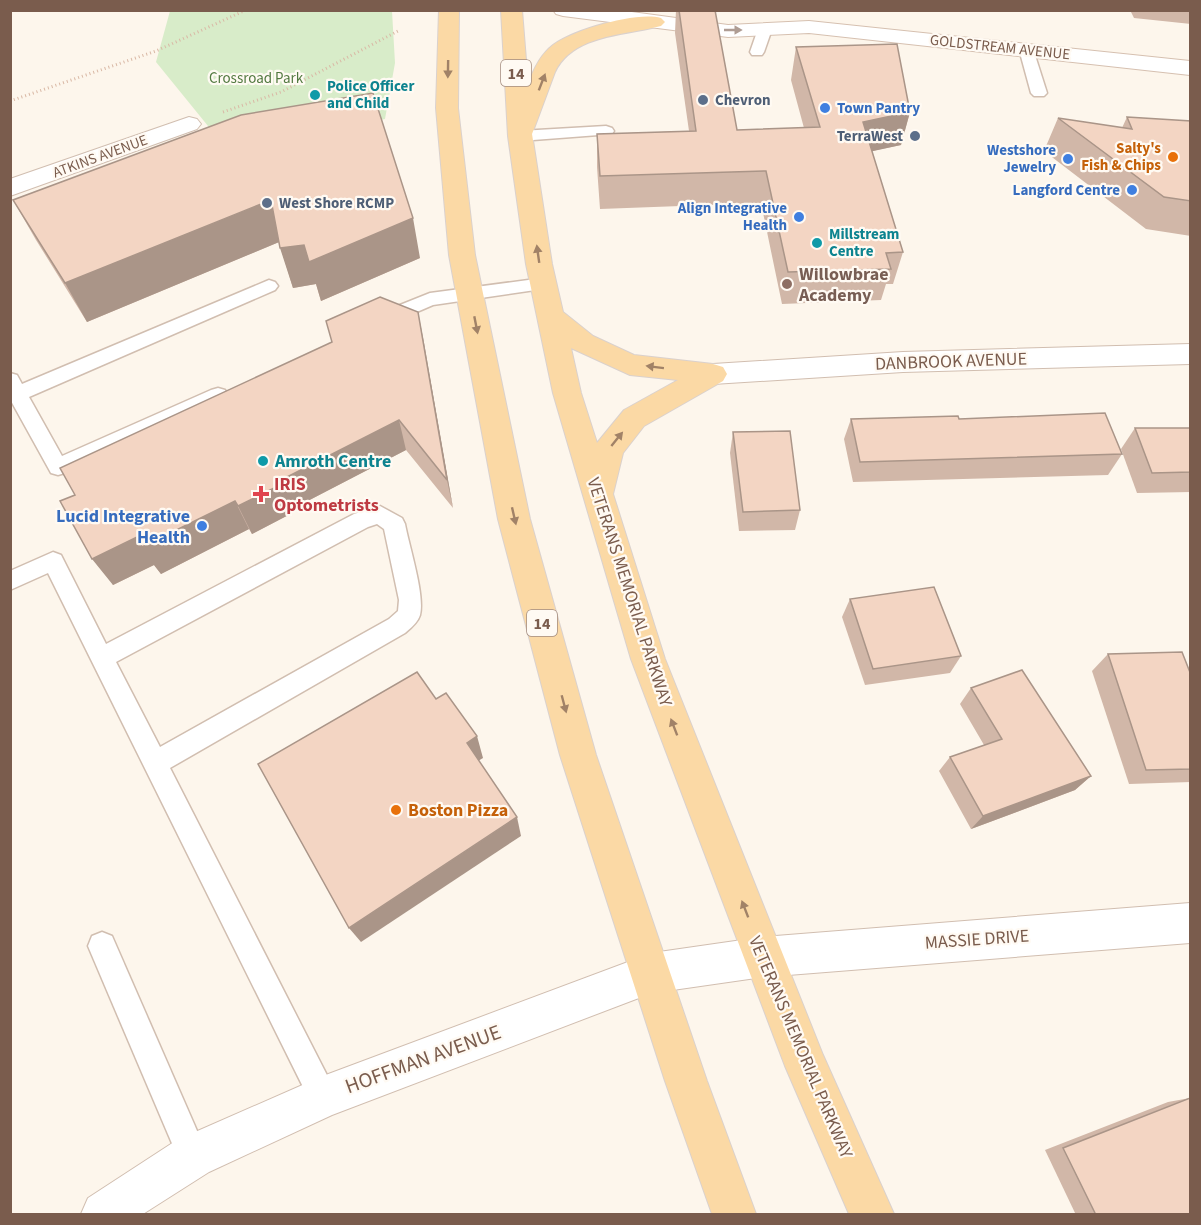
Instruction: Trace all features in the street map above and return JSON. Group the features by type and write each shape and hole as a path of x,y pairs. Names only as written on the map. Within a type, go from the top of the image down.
{"main road":[{"name":"14","path":"449,10 447,108 462,255 517,530 578,755 652,972 686,1081 734,1215"},
{"name":"VETERANS MEMORIAL PARKWAY","path":"511,10 520,136 547,301 567,393 648,659 806,1066 872,1215"},
{"path":"520,136 550,59 579,39 621,27 654,22"},
{"path":"547,301 583,343 630,365 713,374"},
{"path":"598,494 609,448 634,418 713,374"}],"street":[{"name":"GOLDSTREAM AVENUE","path":"563,10 728,31 766,20 809,27 1191,68"},
{"name":"ATKINS AVENUE","path":"10,188 189,124"},
{"name":"DANBROOK AVENUE","path":"713,374 903,362 1191,354"},
{"name":"MASSIE DRIVE","path":"763,957 1189,928"},
{"name":"HOFFMAN AVENUE","path":"104,1215 193,1156 323,1096 652,972 763,957"}],"lane":[{"path":"757,51 766,20"},
{"path":"1026,49 1039,93"},
{"path":"520,136 606,131"},
{"path":"239,385 58,467 14,387 269,286"},
{"path":"366,328 430,299 469,292 547,301"},
{"path":"103,657 362,520 380,515 394,524 410,600 409,615 397,626 155,763"},
{"path":"10,581 53,561 323,1096"},
{"path":"102,946 193,1156"}],"path":[{"path":"10,101 156,51 229,20 246,10"},
{"path":"189,124 281,92 400,30"}],"green space":[{"name":"Crossroad Park","path":"170,11 392,11 395,63 385,119 289,137 234,158 156,62"}],"building":[{"path":"679,10 715,10 737,130 820,127 796,47 897,44 910,112 863,122 903,252 886,253 891,269 788,272 766,171 600,176 597,134 696,131"},
{"path":"373,93 413,218 309,262 304,245 280,248 271,200 65,283 13,200 241,115"},
{"path":"1127,117 1191,121 1191,201 1164,197 1058,118 1132,129"},
{"name":"Amroth Centre","path":"380,297 418,312 447,480 399,420 285,478 288,481 238,506 235,501 142,547 137,537 92,559 60,501 75,495 60,468 332,342 326,321"},
{"path":"1105,413 1122,454 860,462 851,419 958,416 959,419"},
{"path":"1135,428 1191,428 1191,472 1152,473"},
{"path":"790,431 800,510 743,512 733,432"},
{"path":"934,587 961,656 873,669 850,599"},
{"path":"1182,652 1191,675 1191,769 1146,770 1108,654"},
{"path":"1022,670 1091,776 983,816 950,757 1002,739 971,688"},
{"name":"Boston Pizza","path":"417,672 436,699 446,693 477,736 467,743 517,817 349,928 258,764"},
{"path":"1190,1098 1191,1215 1096,1215 1063,1148"}],"place":[{"name":"Police Officer and Child","path":"315,95"},
{"name":"Chevron","path":"703,100"},
{"name":"Town Pantry","path":"825,108"},
{"name":"TerraWest","path":"915,136"},
{"name":"Salty's Fish & Chips","path":"1173,157"},
{"name":"Westshore Jewelry","path":"1068,159"},
{"name":"Langford Centre","path":"1132,190"},
{"name":"West Shore RCMP","path":"267,203"},
{"name":"Align Integrative Health","path":"799,217"},
{"name":"Millstream Centre","path":"817,243"},
{"name":"Willowbrae Academy","path":"787,284"},
{"name":"Amroth Centre","path":"263,461"},
{"name":"IRIS Optometrists","path":"261,494"},
{"name":"Lucid Integrative Health","path":"202,526"},
{"name":"Boston Pizza","path":"396,810"}]}
